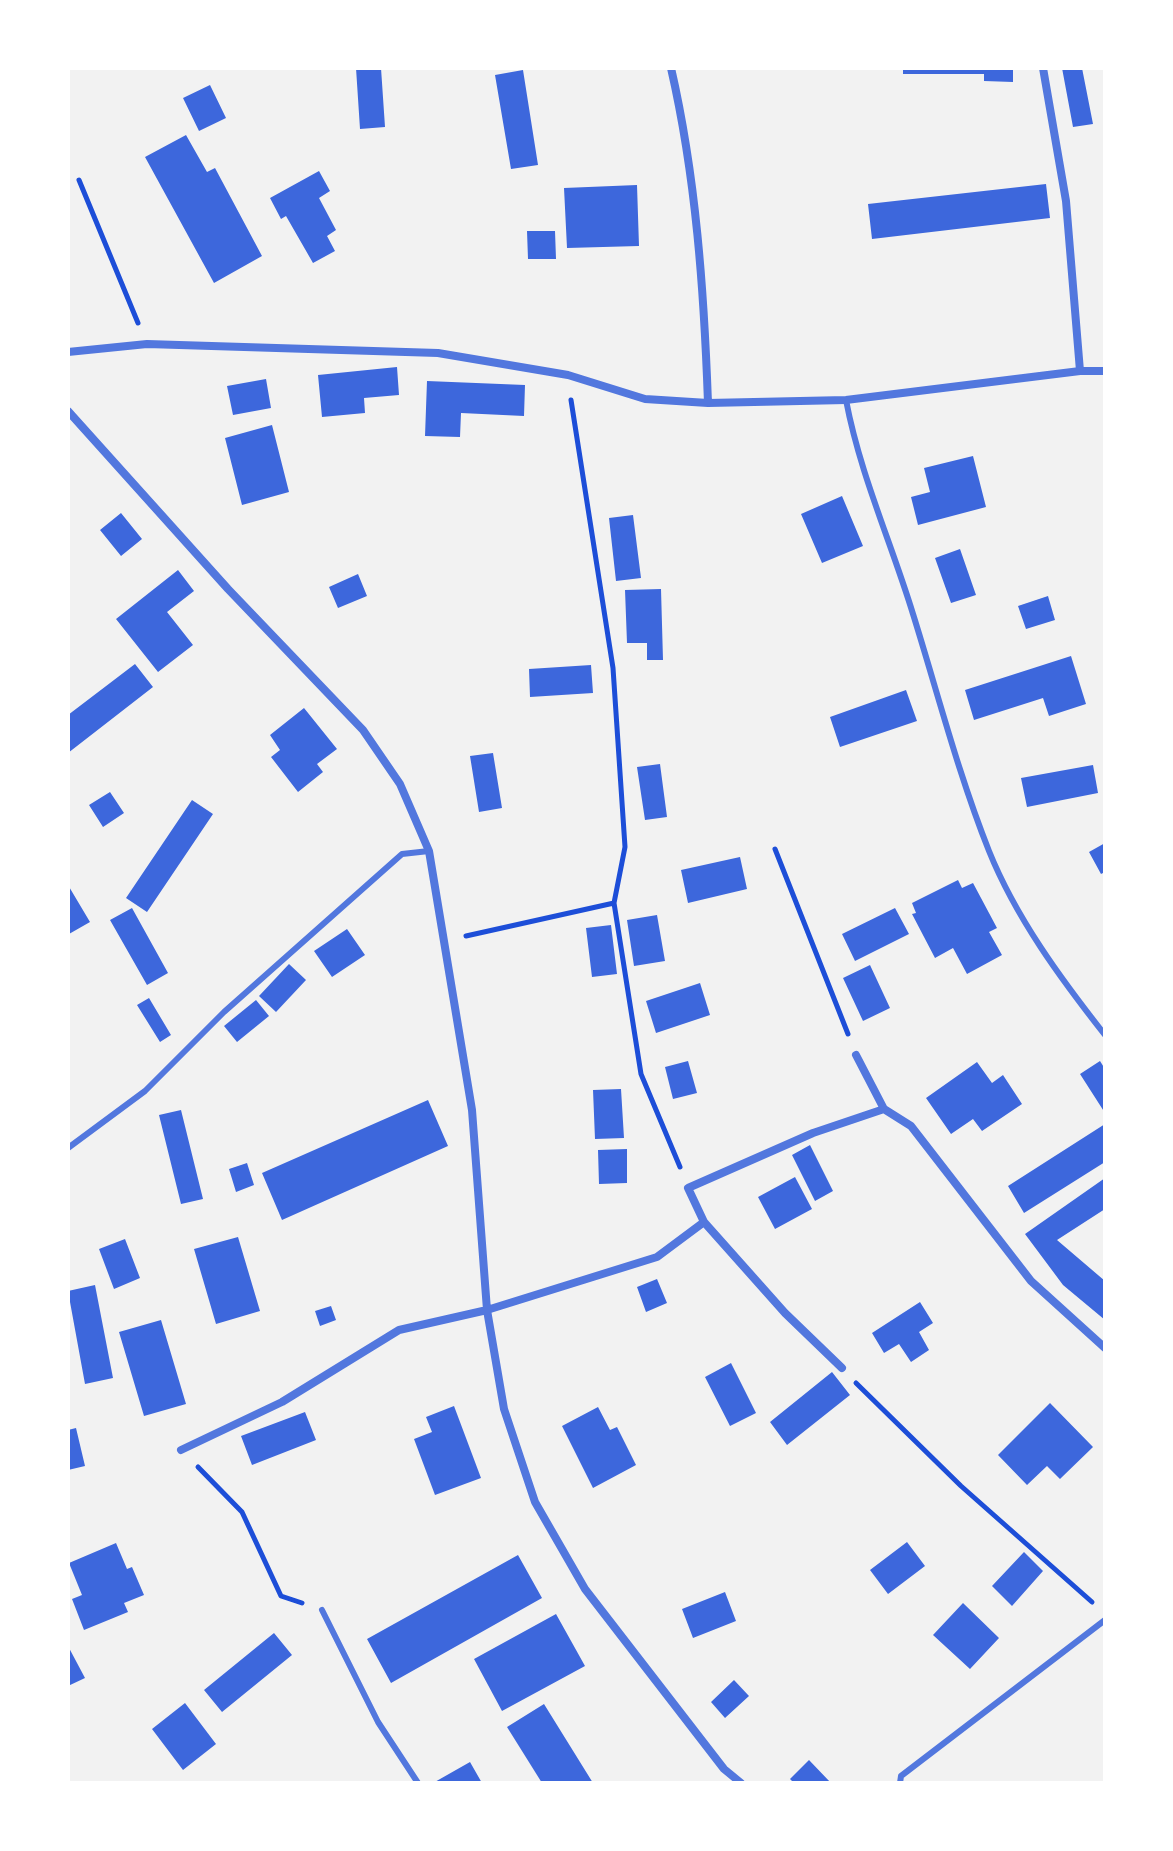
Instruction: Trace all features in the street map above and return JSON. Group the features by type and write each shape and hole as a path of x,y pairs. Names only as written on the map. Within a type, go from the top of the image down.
{"street":[{"path":"671,68 680,108 704,293 708,403"},
{"path":"1043,68 1066,201 1080,371"},
{"path":"68,352 147,344 438,353 568,375 645,399 708,403 846,400 1080,371 1105,371"},
{"path":"68,411 228,589 363,730 400,784 429,851 472,1110 487,1310 504,1409 535,1502 585,1589 705,1745 741,1783"},
{"path":"856,1055 884,1109 911,1126 1031,1281 1105,1348"},
{"path":"842,1368 785,1313 704,1222 688,1188 813,1133 884,1109"},
{"path":"181,1450 282,1402 399,1330 487,1310 657,1257 704,1222"}],"lane":[{"path":"846,400 855,449 913,613 947,735 990,854 1054,970 1105,1035"},
{"path":"68,1148 145,1091 224,1012 402,854 429,851"},
{"path":"322,1610 378,1722 418,1783"},
{"path":"900,1783 901,1776 1105,1620"}],"path":[{"path":"79,180 147,344"},
{"path":"568,375 613,668 625,847 614,903 641,1074 688,1188"},
{"path":"775,849 856,1055"},
{"path":"444,941 614,903"},
{"path":"842,1368 961,1486 1093,1602"},
{"path":"181,1450 242,1512 281,1596 322,1610"}],"building":[{"path":"356,68 381,68 385,127 360,129"},
{"path":"903,68 1013,68 1013,82 984,81 984,74 903,74"},
{"path":"1062,68 1082,68 1093,124 1073,127"},
{"path":"523,70 538,165 511,169 495,75"},
{"path":"210,85 226,118 199,131 183,98"},
{"path":"186,135 207,172 215,168 262,256 214,283 145,157"},
{"path":"319,171 330,191 319,198 336,230 327,236 335,251 313,263 286,216 281,219 270,198"},
{"path":"1046,184 1050,218 872,239 868,204"},
{"path":"637,185 639,246 567,248 564,188"},
{"path":"527,231 555,231 556,259 528,259"},
{"path":"397,367 399,395 364,398 365,413 322,417 318,375"},
{"path":"266,379 271,408 233,415 227,386"},
{"path":"427,381 525,385 524,416 461,413 460,437 425,436"},
{"path":"272,425 289,492 242,505 225,438"},
{"path":"973,456 986,507 918,525 911,497 930,492 924,468"},
{"path":"842,496 863,546 822,563 801,514"},
{"path":"121,513 142,539 121,556 100,530"},
{"path":"633,515 641,578 616,581 609,518"},
{"path":"960,549 976,595 951,603 935,558"},
{"path":"178,570 194,591 167,612 193,645 158,672 116,619"},
{"path":"358,574 367,596 338,608 329,587"},
{"path":"661,589 663,660 647,660 647,643 627,643 625,590"},
{"path":"1048,596 1055,620 1026,629 1018,606"},
{"path":"1071,656 1086,704 1049,716 1043,698 974,720 965,690"},
{"path":"135,664 153,687 68,753 68,715"},
{"path":"591,665 593,693 530,697 529,669"},
{"path":"906,690 917,721 840,747 830,717"},
{"path":"304,708 337,749 317,764 323,772 298,792 271,757 280,750 270,735"},
{"path":"493,753 502,808 479,812 470,756"},
{"path":"660,764 667,817 645,820 637,767"},
{"path":"1093,765 1098,793 1027,807 1021,778"},
{"path":"110,792 124,813 103,827 89,805"},
{"path":"192,800 213,814 147,912 126,898"},
{"path":"1105,843 1105,872 1101,874 1089,852"},
{"path":"740,857 747,889 688,903 681,870"},
{"path":"958,880 962,888 973,883 997,928 989,932 1002,955 967,974 953,948 935,958 912,914 916,913 912,903"},
{"path":"68,885 90,922 69,934 68,933"},
{"path":"132,908 168,973 147,985 110,920"},
{"path":"895,908 909,934 855,961 842,934"},
{"path":"657,915 665,961 634,966 627,920"},
{"path":"611,925 617,974 592,977 586,928"},
{"path":"347,929 365,955 332,977 314,951"},
{"path":"289,964 306,980 276,1012 259,996"},
{"path":"870,965 890,1008 863,1021 843,978"},
{"path":"700,983 710,1015 656,1033 646,1001"},
{"path":"149,998 171,1035 160,1042 137,1005"},
{"path":"256,1000 269,1016 237,1042 224,1026"},
{"path":"688,1061 697,1093 673,1099 665,1067"},
{"path":"1100,1061 1105,1069 1105,1113 1080,1074"},
{"path":"977,1062 992,1083 1003,1075 1022,1104 982,1131 973,1119 951,1134 926,1098"},
{"path":"621,1089 624,1138 595,1139 593,1090"},
{"path":"428,1100 448,1146 282,1220 262,1173"},
{"path":"181,1110 203,1199 181,1204 159,1115"},
{"path":"1105,1124 1105,1162 1024,1213 1008,1186"},
{"path":"810,1145 833,1191 815,1201 792,1155"},
{"path":"627,1149 627,1183 599,1184 598,1150"},
{"path":"247,1163 254,1185 236,1192 229,1169"},
{"path":"795,1177 812,1209 775,1229 758,1197"},
{"path":"1105,1178 1105,1209 1057,1240 1105,1281 1105,1320 1063,1285 1025,1234"},
{"path":"238,1237 260,1311 216,1324 194,1249"},
{"path":"125,1239 140,1278 114,1289 99,1249"},
{"path":"657,1279 667,1303 646,1312 637,1287"},
{"path":"95,1285 113,1378 85,1384 68,1291"},
{"path":"920,1302 933,1323 919,1332 929,1350 911,1362 899,1344 884,1353 872,1333"},
{"path":"331,1306 336,1320 320,1326 315,1311"},
{"path":"161,1320 186,1404 144,1416 119,1332"},
{"path":"731,1363 756,1413 730,1426 705,1377"},
{"path":"832,1372 850,1395 787,1445 770,1422"},
{"path":"1050,1403 1093,1447 1060,1479 1047,1466 1027,1485 998,1455"},
{"path":"454,1406 481,1478 435,1495 414,1439 432,1432 426,1417"},
{"path":"598,1407 610,1430 617,1427 636,1465 593,1488 562,1426"},
{"path":"305,1412 316,1440 252,1465 241,1436"},
{"path":"76,1428 85,1466 68,1470 68,1430"},
{"path":"907,1542 925,1566 888,1594 870,1570"},
{"path":"116,1543 127,1569 132,1567 144,1595 124,1603 128,1612 84,1630 72,1599 82,1595 69,1563"},
{"path":"1024,1552 1043,1571 1012,1606 992,1586"},
{"path":"518,1555 542,1598 391,1683 367,1639"},
{"path":"725,1592 736,1621 693,1638 682,1609"},
{"path":"963,1603 999,1638 970,1669 933,1635"},
{"path":"556,1614 585,1666 502,1711 474,1659"},
{"path":"274,1633 292,1655 222,1712 204,1690"},
{"path":"68,1646 85,1678 68,1686"},
{"path":"734,1680 749,1696 725,1718 711,1702"},
{"path":"185,1703 216,1744 183,1770 152,1729"},
{"path":"544,1704 593,1783 542,1783 507,1727"},
{"path":"809,1760 831,1783 794,1783 790,1779"},
{"path":"470,1762 482,1783 433,1783"}]}
